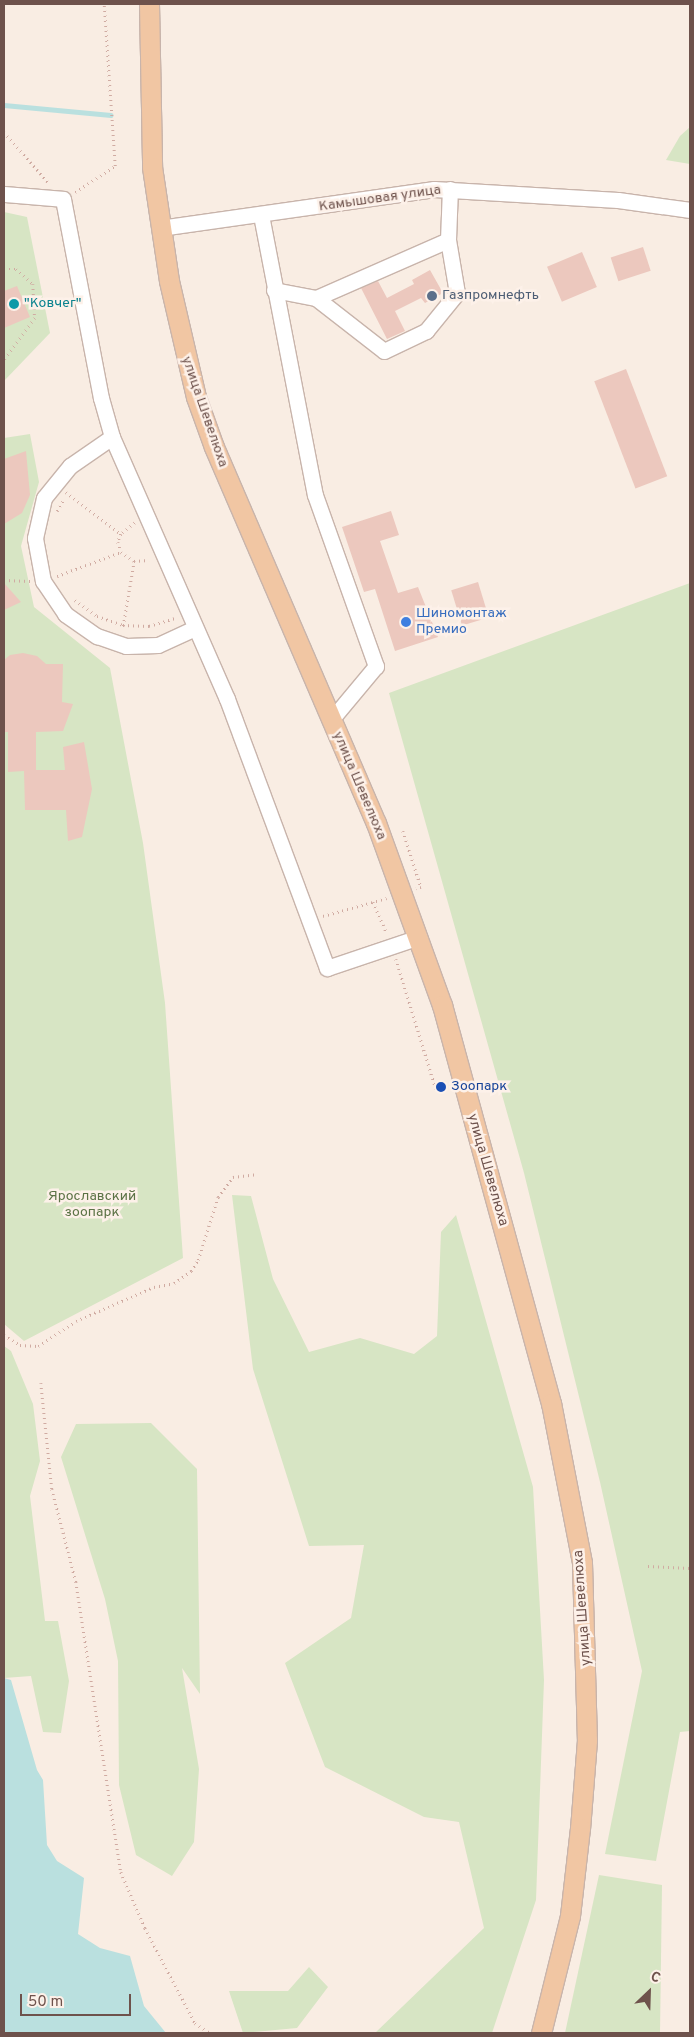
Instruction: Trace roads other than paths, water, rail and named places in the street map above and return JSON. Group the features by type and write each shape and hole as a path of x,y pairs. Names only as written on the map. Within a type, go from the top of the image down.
{"main road":[{"name":"улица Шевелюха","path":"149,4 149,116 160,228 183,350 196,397 217,456 376,823 419,937 442,1005 546,1383 582,1563 587,1740 581,1818 570,1916 541,2033"}],"street":[{"name":"Камышовая улица","path":"160,228 450,189 618,200 690,210"},
{"path":"274,290 316,298 384,351 426,331 457,293 448,240 450,189"},
{"path":"4,194 63,199 101,398 112,437 227,699 327,968 419,937"},
{"path":"261,215 315,495 376,666 330,720"},
{"path":"316,298 448,240"},
{"path":"112,437 70,466 62,488 44,498 35,538 43,581 65,614 97,636 126,646 158,645 195,628"}],"water":[{"path":"4,1678 11,1680 37,1770 43,1780 47,1845 57,1861 84,1878 78,1934 100,1948 130,1956 144,2006 166,2033 4,2033"}],"waterway":[{"path":"4,105 111,115"}],"place":[{"name":"Газпромнефть","path":"432,296"},
{"name":"\"Ковчег\"","path":"14,304"},
{"name":"Шиномонтаж Премио","path":"406,622"},
{"name":"Зоопарк","path":"441,1087"}],"park label":[{"name":"Ярославский зоопарк","path":"92,1206"}]}
